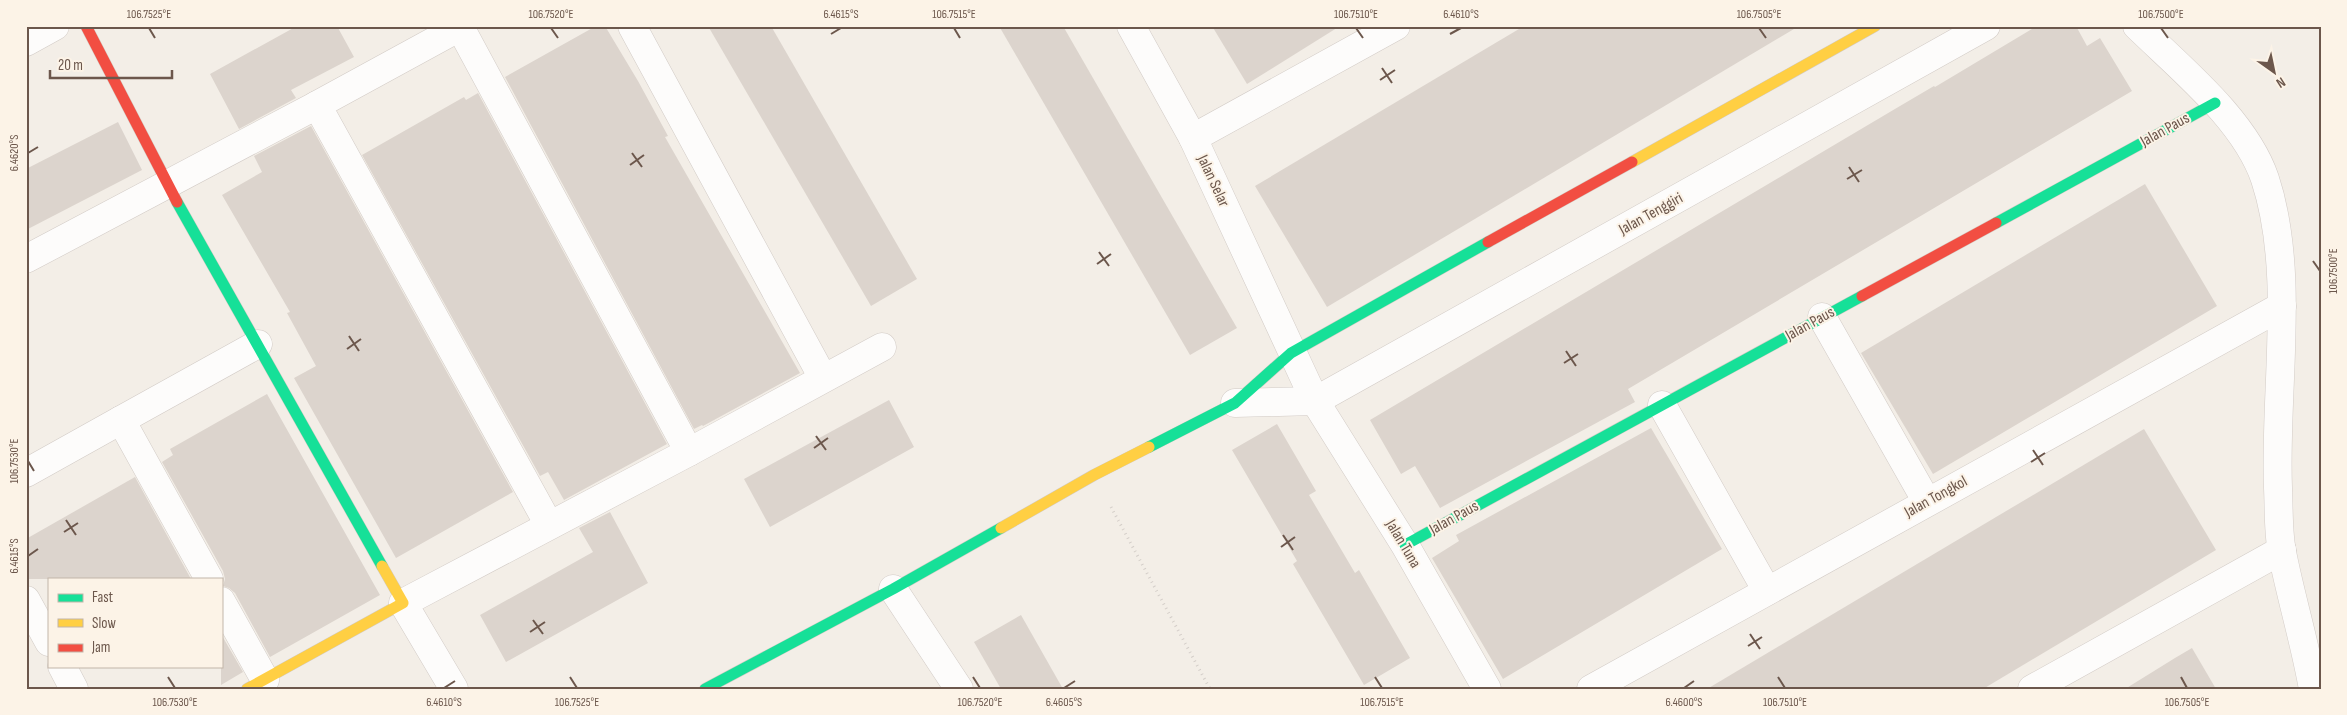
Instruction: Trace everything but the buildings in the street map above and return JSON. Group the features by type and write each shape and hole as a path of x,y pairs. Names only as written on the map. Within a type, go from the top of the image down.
{"street":[{"path":"26,42 55,26"},
{"path":"86,26 167,184 403,603 454,689"},
{"path":"632,26 823,378"},
{"path":"1131,26 1193,138"},
{"name":"Jalan Selar","path":"1316,401 1291,352 1193,138 1396,26"},
{"path":"705,689 893,589 1094,475 1236,403 1291,352 1875,26"},
{"name":"Jalan Tenggiri","path":"1316,401 1986,26"},
{"path":"2138,26 2215,103 2246,140 2265,178 2277,230 2282,306 2278,487 2282,550 2313,689"},
{"path":"26,259 461,27 689,452"},
{"name":"Jalan Paus","path":"1405,545 2215,103"},
{"path":"317,105 549,525"},
{"name":"Jalan Tongkol","path":"1590,689 2282,306"},
{"path":"1822,317 1927,502"},
{"path":"26,474 258,344"},
{"path":"222,603 256,684 403,603 689,452 882,347"},
{"path":"1236,403 1316,401"},
{"name":"Jalan Tuna","path":"1316,401 1405,545 1486,689"},
{"path":"1662,404 1767,591"},
{"path":"121,420 208,578"},
{"path":"2032,689 2282,550"},
{"path":"893,589 959,689"},
{"path":"26,600 48,640"},
{"path":"63,668 74,689"}],"path":[{"path":"1094,475 1210,689"}],"traffic: fast":[{"path":"1996,223 2215,103"},
{"path":"177,202 382,566"},
{"path":"1149,447 1235,403 1291,353 1488,242"},
{"path":"1405,545 1862,296"},
{"path":"705,689 893,589 1001,528"}],"traffic: slow":[{"path":"1632,162 1875,26"},
{"path":"1001,528 1094,475 1149,447"},
{"path":"247,689 403,603 382,566"}],"traffic: jam":[{"path":"86,26 177,202"},
{"path":"1488,242 1632,162"},
{"path":"1862,296 1996,223"}]}
